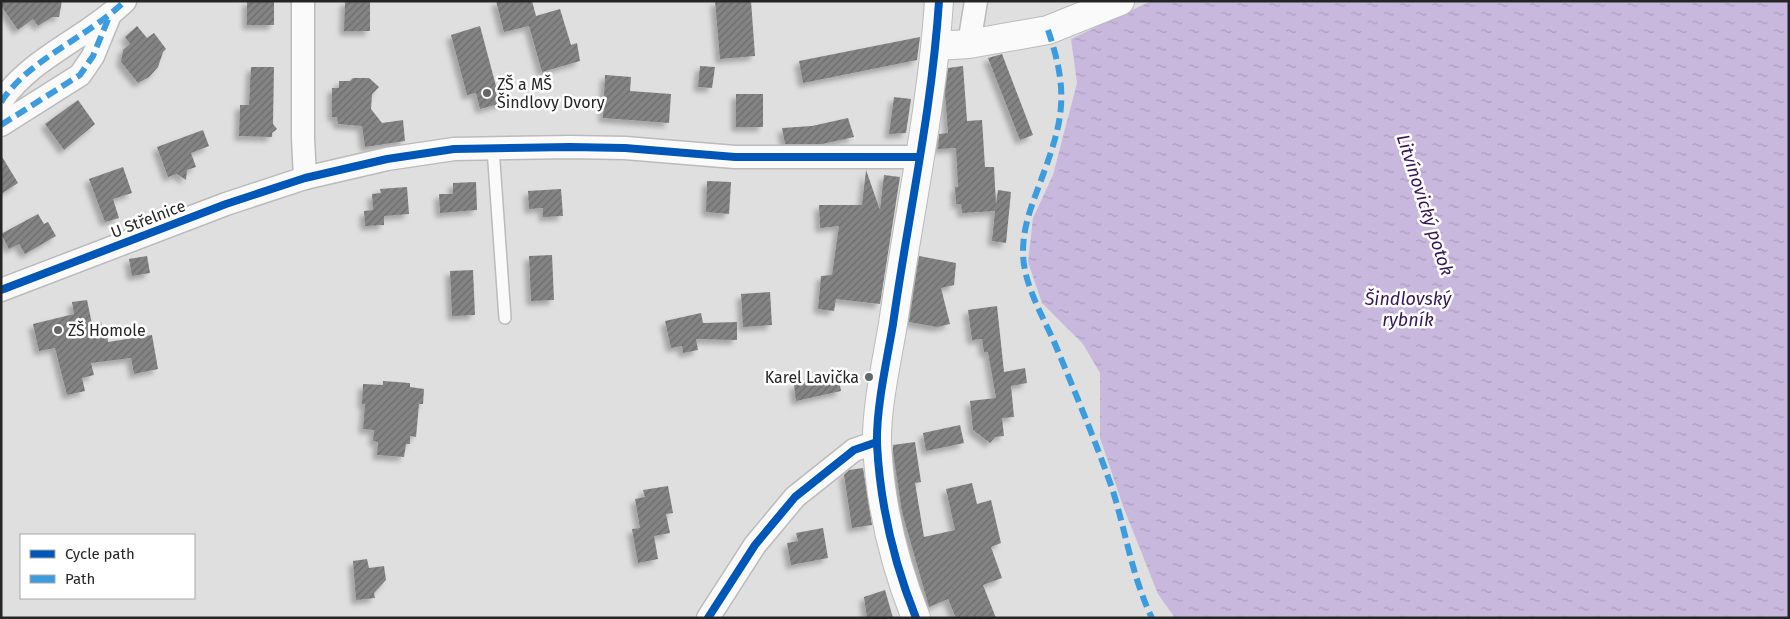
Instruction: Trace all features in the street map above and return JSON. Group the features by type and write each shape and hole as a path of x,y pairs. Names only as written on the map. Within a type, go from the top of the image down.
{"street":[{"path":"303,1 303,138 306,178"},
{"path":"916,618 903,586 889,527 877,442 905,241 936,46 938,1"},
{"path":"970,44 976,1"},
{"path":"936,46 970,44 1048,30 1120,1"},
{"path":"1,102 13,84 117,9"},
{"path":"1,125 80,75 93,56 117,9"},
{"name":"U Střelnice","path":"1,290 226,204 306,178 387,160 454,149 625,148 735,157 919,157"},
{"path":"708,618 755,545 795,497 854,450 877,442"}],"lane":[{"path":"493,148 505,318"}],"water":[{"name":"Šindlovský rybník","path":"1151,1 1789,1 1789,618 1175,618 1158,594 1123,506 1100,438 1100,373 1083,344 1042,303 1028,262 1033,218 1053,175 1077,83 1071,39"}],"building":[{"path":"1,1 62,1 59,17 52,17 38,26 33,19 18,30 1,6"},
{"path":"247,1 274,1 274,25 247,25"},
{"path":"345,1 370,1 370,31 344,31"},
{"path":"496,1 532,1 536,16 560,9 571,45 577,43 580,61 542,72 529,26 504,32"},
{"path":"715,1 751,1 755,56 720,59"},
{"path":"137,26 147,38 154,33 166,49 163,52 158,67 149,77 138,83 121,62 123,50 130,44 125,37"},
{"path":"480,26 496,86 505,83 510,101 480,109 476,93 467,95 451,35"},
{"path":"920,37 917,60 803,83 799,61"},
{"path":"1002,54 1033,135 1020,140 988,58"},
{"path":"700,66 715,67 712,88 698,87"},
{"path":"963,66 967,121 982,120 985,167 994,167 996,205 998,190 1011,192 1006,243 992,241 995,211 962,213 961,204 956,204 955,187 958,187 956,148 938,149 939,134 948,133 945,93 948,68"},
{"path":"251,67 274,67 273,124 277,129 272,133 272,137 239,136 240,105 249,105"},
{"path":"605,75 631,77 630,91 671,94 669,123 603,118"},
{"path":"353,78 369,78 379,87 372,94 371,109 382,123 403,120 405,141 365,147 362,126 338,124 337,117 332,117 332,88 339,88 339,81 350,81"},
{"path":"736,94 763,94 763,127 736,127"},
{"path":"894,97 911,99 906,133 889,134"},
{"path":"78,100 95,124 64,150 45,124"},
{"path":"848,118 854,137 822,144 785,144 782,128 812,126"},
{"path":"203,130 209,146 191,153 196,167 187,170 186,180 177,174 168,177 157,147"},
{"path":"1,155 18,183 1,194"},
{"path":"123,167 132,193 113,199 119,218 105,222 89,179"},
{"path":"866,170 880,210 884,175 900,177 880,304 836,299 834,311 818,309 821,276 832,275 839,226 820,228 819,205 862,205"},
{"path":"707,181 731,182 729,214 706,212"},
{"path":"476,182 477,210 440,213 439,194 453,194 453,183"},
{"path":"407,187 409,214 384,216 384,225 365,226 364,211 373,210 372,194 381,193 380,189"},
{"path":"561,189 563,216 543,217 543,208 529,209 528,191"},
{"path":"38,214 44,224 48,222 56,236 25,254 19,244 9,249 1,234"},
{"path":"552,255 554,300 531,301 529,256"},
{"path":"147,256 150,273 132,276 129,259"},
{"path":"919,256 956,263 954,285 941,288 950,324 937,327 909,322"},
{"path":"473,270 475,315 452,316 450,271"},
{"path":"770,292 772,325 743,327 741,294"},
{"path":"87,300 92,324 101,322 102,329 106,328 108,342 152,335 158,369 134,374 131,358 91,363 94,375 82,378 85,391 67,395 55,348 39,351 33,324 74,314 72,302"},
{"path":"997,306 1004,372 1025,368 1027,383 1011,386 1014,417 1002,418 1004,436 995,437 990,443 973,430 970,401 996,398 988,352 984,352 982,339 972,340 968,310"},
{"path":"701,313 703,323 737,322 737,340 696,339 698,350 683,353 682,346 671,348 665,321"},
{"path":"838,376 841,391 796,401 794,385"},
{"path":"383,381 410,383 410,387 424,389 423,404 419,404 416,437 410,436 410,444 406,444 404,457 377,455 378,442 373,441 374,430 363,429 365,404 362,404 363,384 383,385"},
{"path":"960,425 964,443 926,451 923,433"},
{"path":"915,442 921,482 915,483 924,537 955,530 946,489 972,483 977,504 991,500 1001,543 991,547 1002,578 983,585 996,618 956,618 948,599 929,607 902,512 893,452 893,445"},
{"path":"863,468 872,525 852,528 844,475 849,470"},
{"path":"668,486 673,513 666,514 670,533 654,536 658,559 638,563 632,529 640,528 635,499 645,497 643,490"},
{"path":"823,528 828,558 791,565 787,543 798,541 796,533"},
{"path":"367,559 369,568 384,566 386,580 374,593 375,598 356,600 353,561"},
{"path":"885,590 893,618 867,618 864,597"}],"marked path":[{"path":"1,102 27,73 94,26 125,1"},
{"path":"1,125 80,75 93,56 109,17"},
{"path":"1048,30 1059,73 1061,108 1054,142 1026,226 1023,243 1026,276 1034,300 1055,344 1085,416 1112,488 1139,587 1152,618"}],"cycle path":[{"path":"916,618 901,576 889,532 881,488 877,430 882,384 931,82 939,1"},
{"path":"1,290 226,204 305,178 387,159 454,149 570,147 625,148 735,157 919,157"},
{"path":"708,618 755,545 795,497 854,450 877,442"}],"place":[{"name":"ZŠ a MŠ Šindlovy Dvory","path":"487,93"},
{"name":"ZŠ Homole","path":"58,330"},
{"name":"Karel Lavička","path":"869,377"}],"water label":[{"name":"Litvínovický potok","path":"1425,205"}]}
